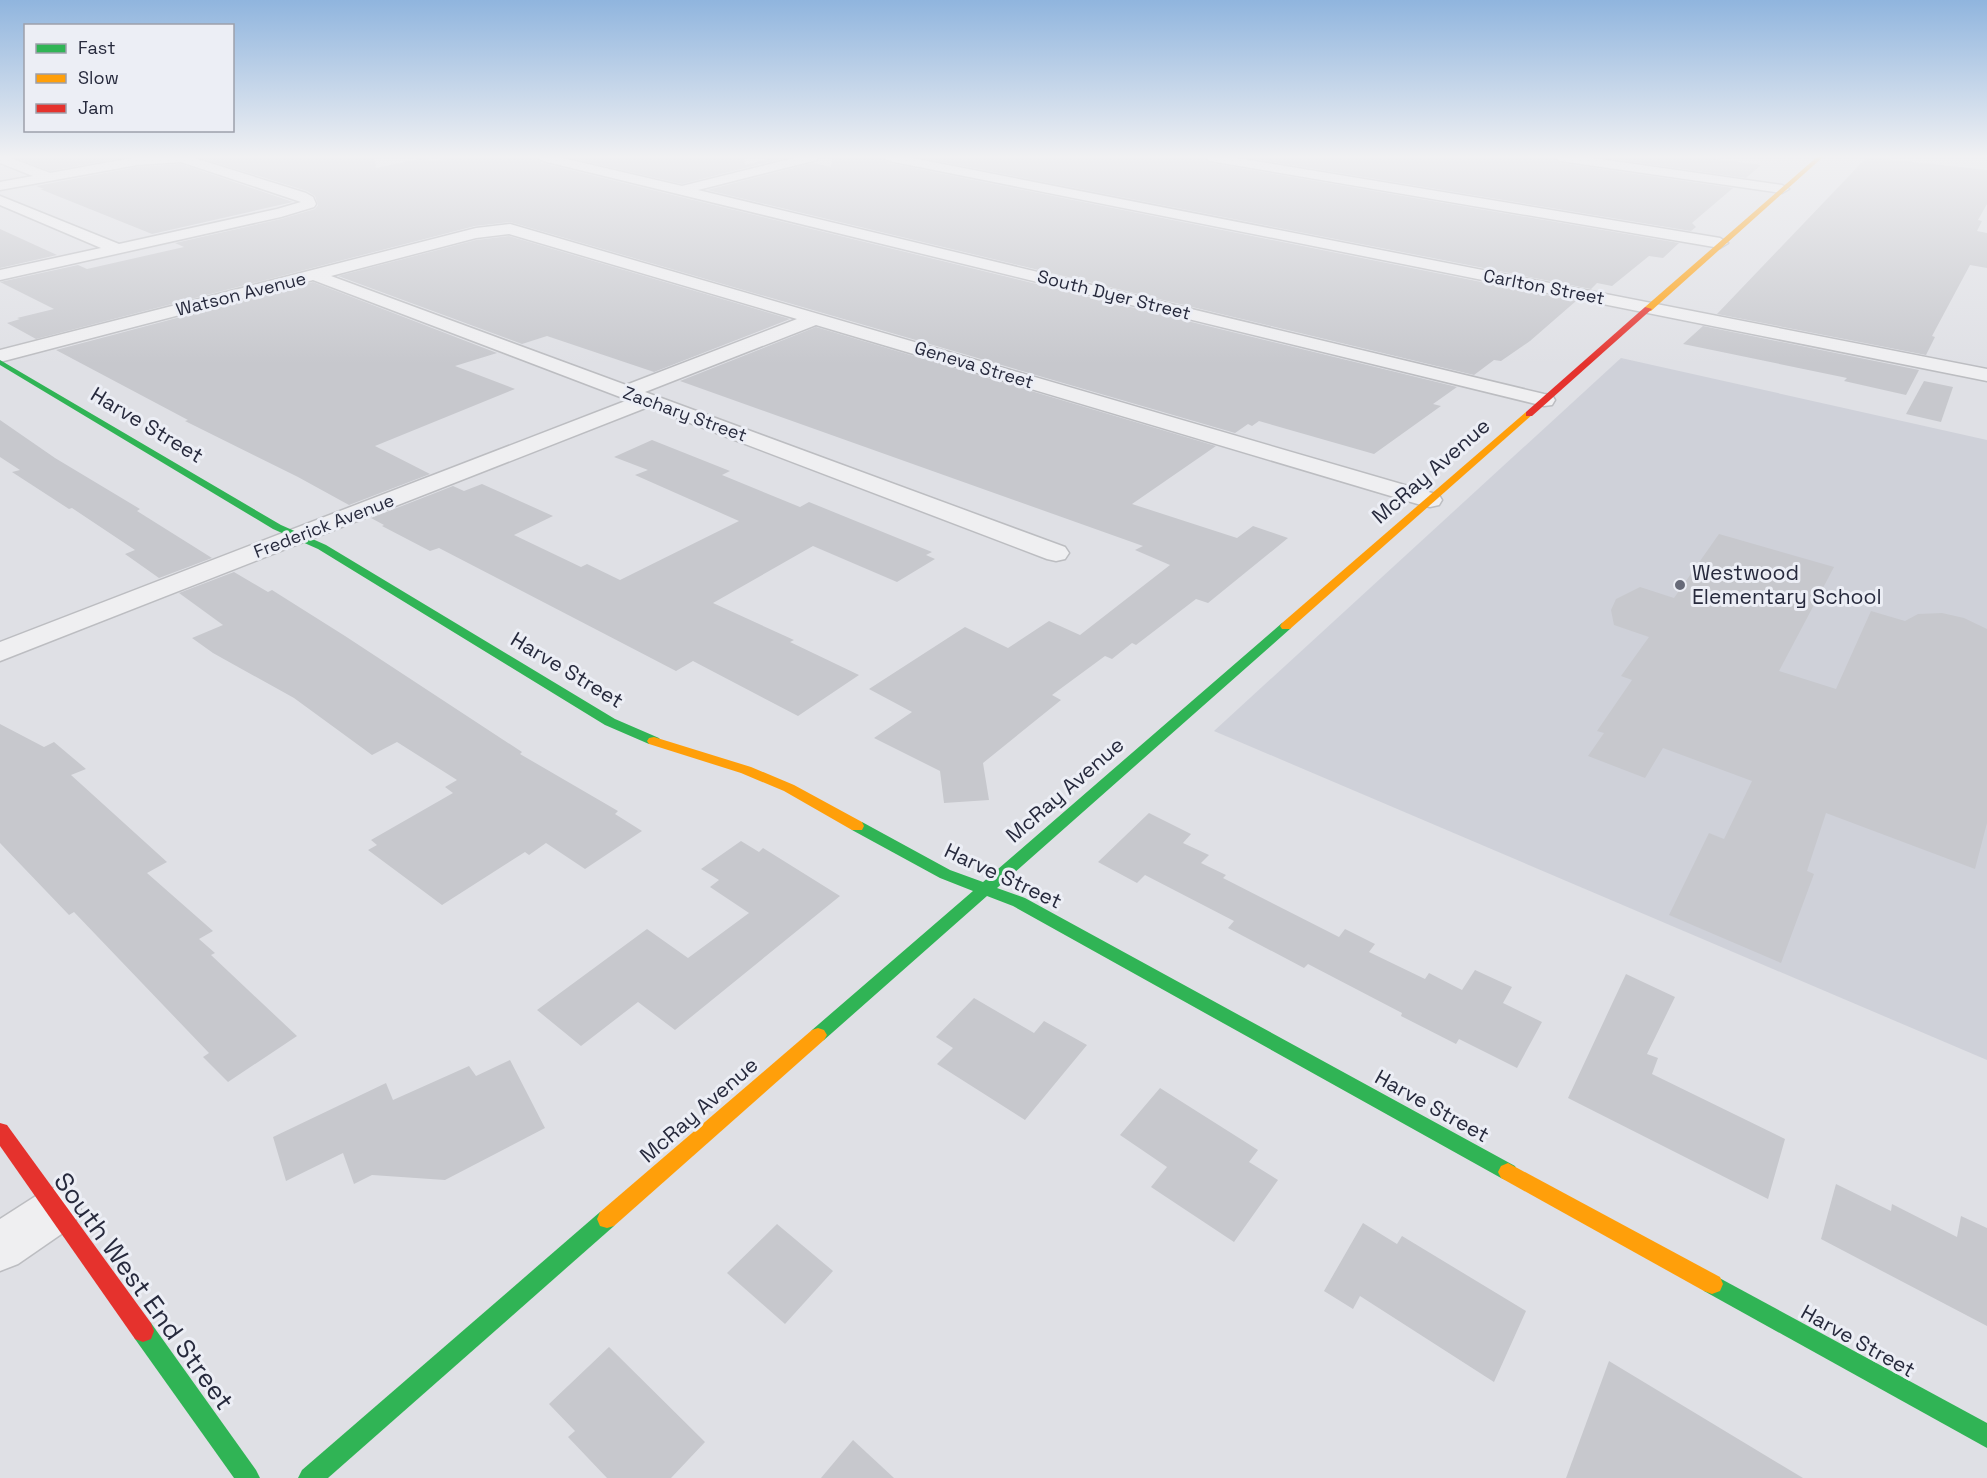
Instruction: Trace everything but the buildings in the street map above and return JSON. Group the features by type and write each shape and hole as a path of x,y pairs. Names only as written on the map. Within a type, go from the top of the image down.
{"street":[{"path":"63,226 118,249"},
{"path":"0,275 222,226"},
{"name":"South Dyer Street","path":"830,226 1544,399"},
{"name":"Carlton Street","path":"1235,226 1987,374"},
{"path":"1619,226 1720,243"},
{"name":"McRay Avenue","path":"310,1478 1430,500 1740,226"},
{"name":"Watson Avenue","path":"0,356 483,231 518,230"},
{"name":"Geneva Street","path":"518,230 1430,500"},
{"name":"Zachary Street","path":"314,275 1056,553"},
{"name":"Frederick Avenue","path":"0,652 297,536 637,396 817,318"},
{"name":"Harve Street","path":"0,362 277,527 322,548 610,722 657,742 746,770 789,788 945,874 1019,902 1987,1436"},
{"name":"South West End Street","path":"0,1131 248,1478"},
{"path":"0,1247 56,1210"}],"shaded area":[{"name":"Westwood Elementary School","path":"1621,358 1987,440 1987,1060 1214,731"}],"traffic: fast":[{"path":"0,362 277,527 322,547 610,722 654,741"},
{"path":"818,1035 1286,626"},
{"path":"857,826 945,874 1019,902 1508,1172"},
{"path":"310,1478 607,1219"},
{"path":"1712,1284 1987,1436"},
{"path":"143,1331 248,1478"}],"traffic: slow":[{"path":"1648,309 1742,226"},
{"path":"1286,626 1529,414"},
{"path":"654,741 746,770 789,788 857,826"},
{"path":"607,1219 818,1035"},
{"path":"1508,1172 1712,1284"}],"traffic: jam":[{"path":"1529,414 1648,309"},
{"path":"0,1131 143,1331"}],"place":[{"name":"Westwood Elementary School","path":"1680,585"}]}
